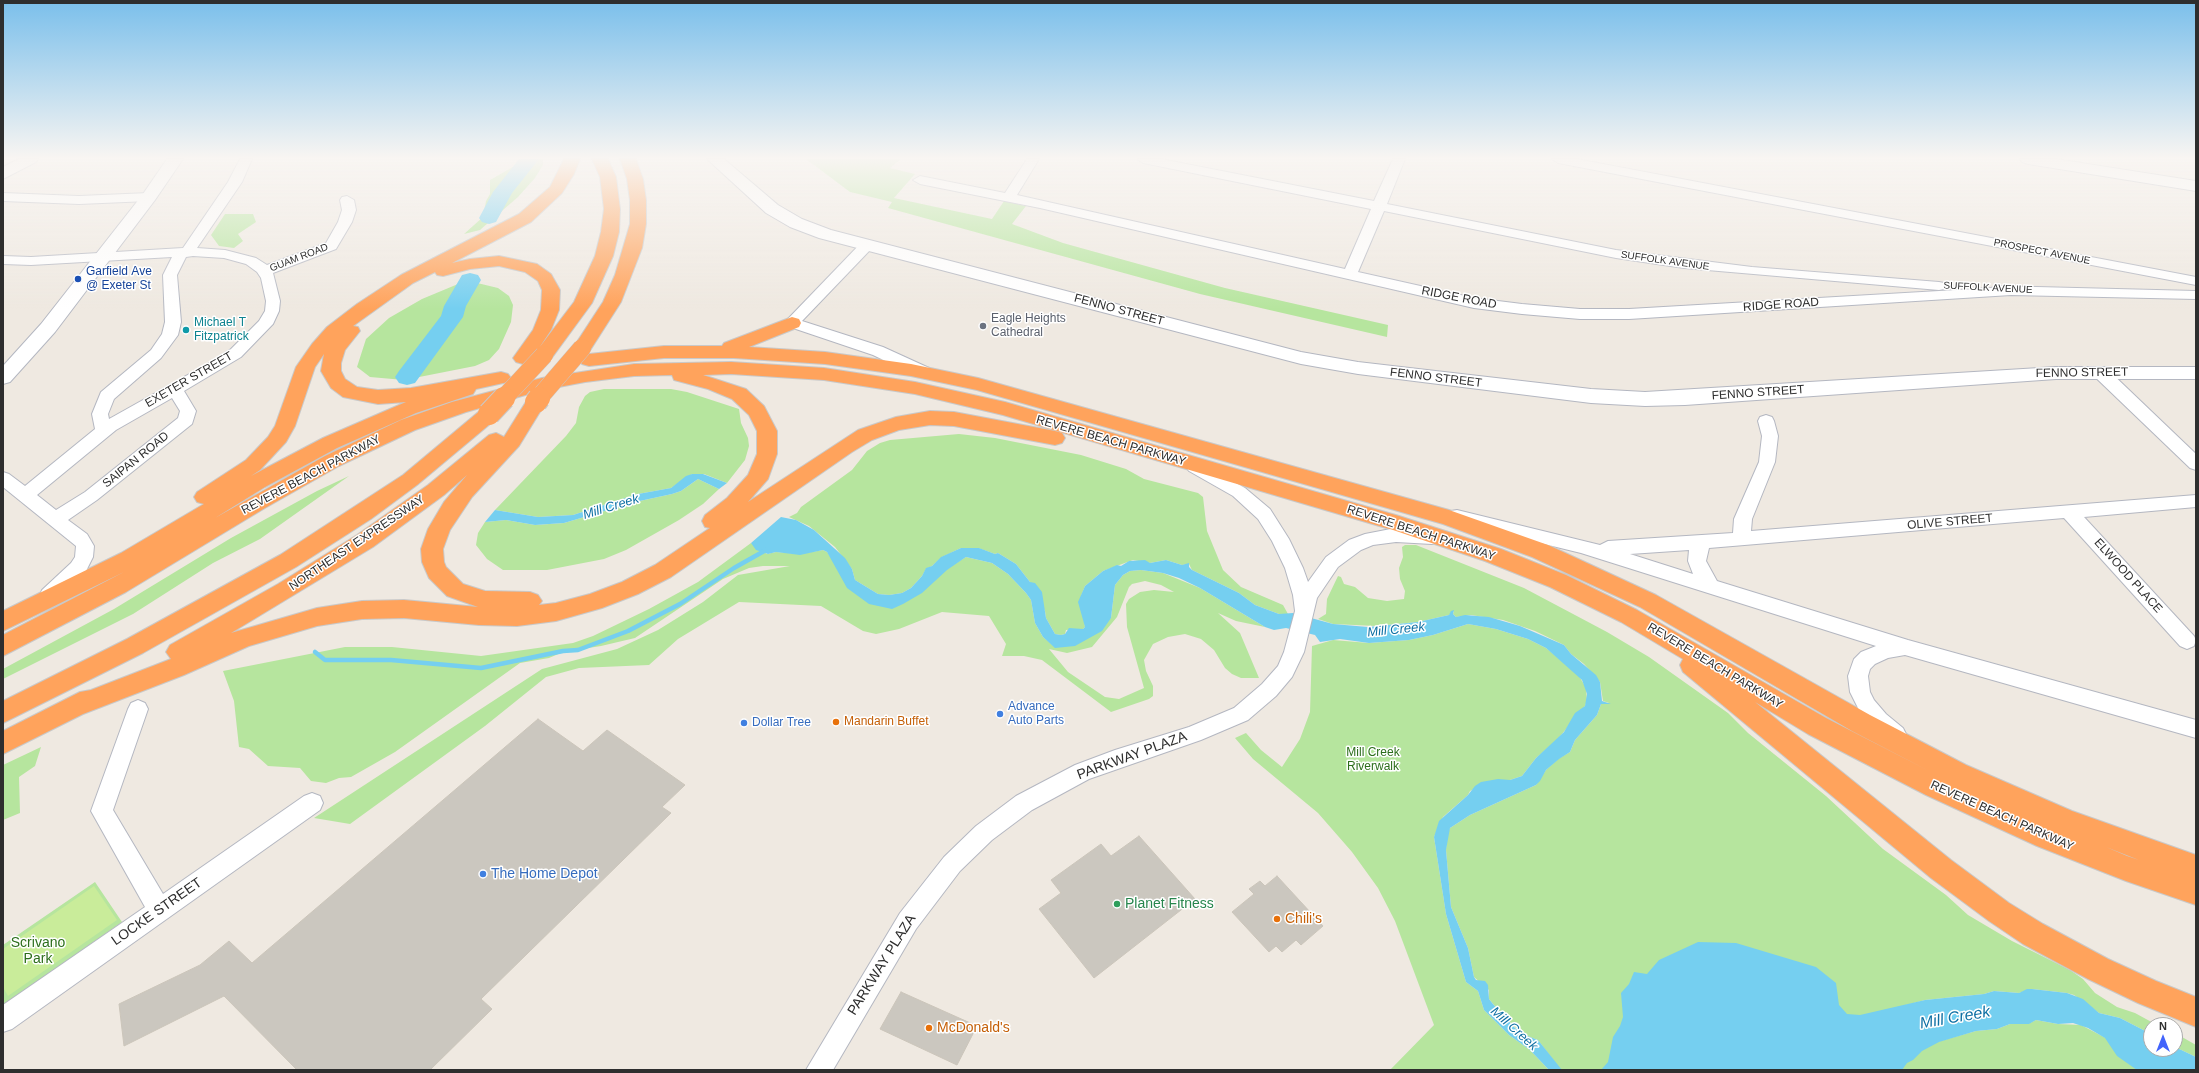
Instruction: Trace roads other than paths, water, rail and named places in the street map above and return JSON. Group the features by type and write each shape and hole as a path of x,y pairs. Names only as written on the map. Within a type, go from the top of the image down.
{"highway":[{"path":"33,608 244,472 262,458 281,434 306,367 319,348 334,331 363,308 407,279 496,234 525,218 535,209"},
{"name":"NORTHEAST EXPRESSWAY","path":"3,713 161,632 288,561 363,514 453,446 489,414 544,355 583,303 604,256 610,232 612,209"},
{"name":"NORTHEAST EXPRESSWAY","path":"3,743 76,706 257,607 365,541 457,473 536,402 582,348 612,302 624,275 633,248 638,224 638,209"},
{"path":"489,414 546,323 551,305 551,290 544,278 535,270 522,265 499,261 455,267 416,284 370,315 348,333 336,348 330,363 331,371 338,383 350,392 367,396 411,396 501,378"},
{"path":"710,352 745,343 792,324"},
{"name":"REVERE BEACH PARKWAY","path":"3,622 129,559 258,482 330,443 409,408 501,378 598,358 664,352 710,352 810,356 923,372 1000,390 1371,495 1488,531 1567,562 1621,587 1688,622 1861,723 1941,765 2064,820 2196,868"},
{"name":"REVERE BEACH PARKWAY","path":"3,646 118,586 257,503 358,448 414,423 483,399 542,384 586,376 658,368 718,367 800,372 869,380 983,403 1451,540 1532,570 1614,608 1674,640 1818,726 1935,787 2047,838 2126,868 2196,892"},
{"path":"536,402 512,441 458,499 443,522 434,542 433,562 437,572 455,590 469,596 503,602 539,600 574,593 607,583 655,559 707,525 735,503 757,479 767,454 767,431 757,411 739,394 714,384 681,376 642,374 586,376"},
{"path":"76,706 175,668 243,638 317,617 362,610 404,609 479,616 517,617 556,612 594,602 630,588 663,571 856,440 885,427 907,421 942,418 967,420 1105,449 1183,462"},
{"path":"1614,608 1694,666 1941,869 1999,912 2039,937 2098,969 2148,993 2196,1012"}],"street":[{"path":"3,378 48,328 140,209"},
{"path":"104,430 100,414 107,396 120,383 156,354 170,335 173,322 170,275 216,209"},
{"name":"GUAM ROAD","path":"265,271 331,246 345,222 349,209"},
{"name":"FENNO STREET","path":"773,209 784,217 817,231 1318,362 1377,371 1591,396 1645,399 1686,398 2035,374 2100,372 2196,373"},
{"name":"RIDGE ROAD","path":"1058,209 1474,303 1522,309 1580,314 1682,311 2008,291"},
{"path":"1350,275 1379,209"},
{"name":"SUFFOLK AVENUE","path":"1394,209 1566,246 1684,264 2008,291 2196,295"},
{"name":"PROSPECT AVENUE","path":"1820,209 2196,281"},
{"path":"867,245 792,324 878,351 923,372"},
{"path":"3,260 214,253 236,256 255,263 265,271"},
{"name":"EXETER STREET","path":"25,496 104,430 226,360 246,345 262,328 271,314 273,304 269,281 265,271"},
{"path":"2100,372 2196,464"},
{"name":"SAIPAN ROAD","path":"56,519 86,500 186,420 188,412 181,398 173,390"},
{"path":"1741,539 1743,519 1767,462 1770,436 1766,421"},
{"path":"1183,462 1232,487 1246,497 1264,514 1280,539 1294,568 1302,594 1303,611"},
{"path":"3,478 84,542 86,553 82,562 73,574 33,608"},
{"name":"REVERE BEACH PARKWAY","path":"1371,495 1581,546 1709,584 1908,648 2196,729"},
{"name":"OLIVE STREET","path":"1581,546 1600,548 1645,547 2196,501"},
{"name":"ELWOOD PLACE","path":"2069,512 2187,641"},
{"path":"1303,611 1308,596 1325,570 1340,555 1355,545 1371,539 1396,535 1451,540"},
{"path":"1704,542 1698,550 1697,561 1702,574 1709,584"},
{"name":"PARKWAY PLAZA","path":"819,1070 908,921 944,873 968,847 1016,808 1070,778 1109,761 1194,734 1241,714 1270,690 1285,671 1292,658 1303,611"},
{"name":"REVERE BEACH PARKWAY","path":"1908,648 1886,650 1868,658 1859,670 1858,681 1860,692 1867,706 1879,720 1902,739 1941,765"},
{"path":"138,709 102,811 160,910"},
{"name":"LOCKE STREET","path":"3,1020 312,803"}],"water":[{"path":"692,474 703,474 727,483 719,489 698,479 681,491 672,494 635,502 564,523 535,525 506,520 485,522 495,510 538,517 573,515 638,494 671,488 686,476"},
{"path":"781,517 796,520 814,530 845,558 852,569 855,580 878,594 889,595 902,593 911,588 922,576 926,568 932,566 941,557 961,548 979,548 995,554 998,553 1016,564 1030,582 1035,583 1042,592 1046,618 1055,634 1061,635 1065,634 1069,628 1083,629 1085,627 1078,602 1085,586 1103,571 1117,565 1121,566 1129,561 1145,560 1150,563 1166,560 1182,565 1189,563 1189,567 1192,570 1239,593 1255,605 1279,614 1293,613 1333,624 1368,627 1418,622 1449,615 1451,611 1454,610 1453,614 1456,617 1465,615 1489,617 1520,626 1564,645 1571,654 1596,675 1600,682 1602,701 1611,704 1601,704 1597,715 1575,740 1570,752 1546,770 1536,785 1470,815 1450,828 1446,850 1451,907 1468,948 1474,977 1476,980 1485,981 1488,985 1489,999 1515,1028 1522,1034 1538,1040 1562,1070 1549,1070 1530,1050 1509,1035 1484,1010 1478,991 1466,982 1446,914 1434,837 1439,821 1468,795 1475,786 1481,782 1498,779 1510,780 1522,776 1536,758 1564,732 1575,713 1585,706 1587,694 1582,680 1546,648 1528,639 1496,629 1468,624 1433,635 1409,640 1369,643 1340,639 1320,642 1315,635 1286,628 1274,630 1265,627 1200,588 1179,578 1163,573 1141,570 1130,571 1123,575 1115,585 1111,618 1102,631 1075,646 1055,648 1043,637 1035,623 1031,600 1026,593 1008,574 992,563 966,557 947,570 922,593 903,604 892,609 869,604 847,588 827,552 823,550 800,555 776,552 768,554 756,550 751,543"},
{"path":"1698,942 1736,943 1816,967 1836,983 1839,1005 1847,1014 1860,1015 1925,1000 1984,994 1994,991 2019,993 2027,989 2032,989 2067,993 2083,999 2099,1013 2120,1018 2143,1030 2143,1057 2183,1057 2183,1051 2196,1057 2196,1070 2137,1070 2117,1056 2105,1038 2088,1028 2073,1023 2058,1024 2036,1020 2029,1024 2010,1024 1997,1029 1976,1031 1939,1042 1922,1051 1913,1060 1907,1063 1902,1070 1601,1070 1608,1062 1613,1037 1620,1026 1623,1017 1621,993 1629,984 1634,972 1647,974 1659,960"}],"waterway":[{"name":"Mill Creek","path":"489,218 494,209"},
{"name":"Mill Creek","path":"407,377 452,317 455,306 464,293 470,280"},
{"path":"315,652 325,660 391,660 481,668 563,651 578,650 628,631 680,604 734,568 766,550"}],"place":[{"name":"Garfield Ave @ Exeter St","path":"78,279"},
{"name":"Eagle Heights Cathedral","path":"983,326"},
{"name":"Michael T Fitzpatrick","path":"186,330"},
{"name":"Advance Auto Parts","path":"1000,714"},
{"name":"Mandarin Buffet","path":"836,722"},
{"name":"Dollar Tree","path":"744,723"},
{"name":"The Home Depot","path":"483,874"},
{"name":"Planet Fitness","path":"1117,904"},
{"name":"Chili's","path":"1277,919"},
{"name":"McDonald's","path":"929,1028"}],"park label":[{"name":"Mill Creek Riverwalk","path":"1373,760"},
{"name":"Scrivano Park","path":"38,952"}]}
